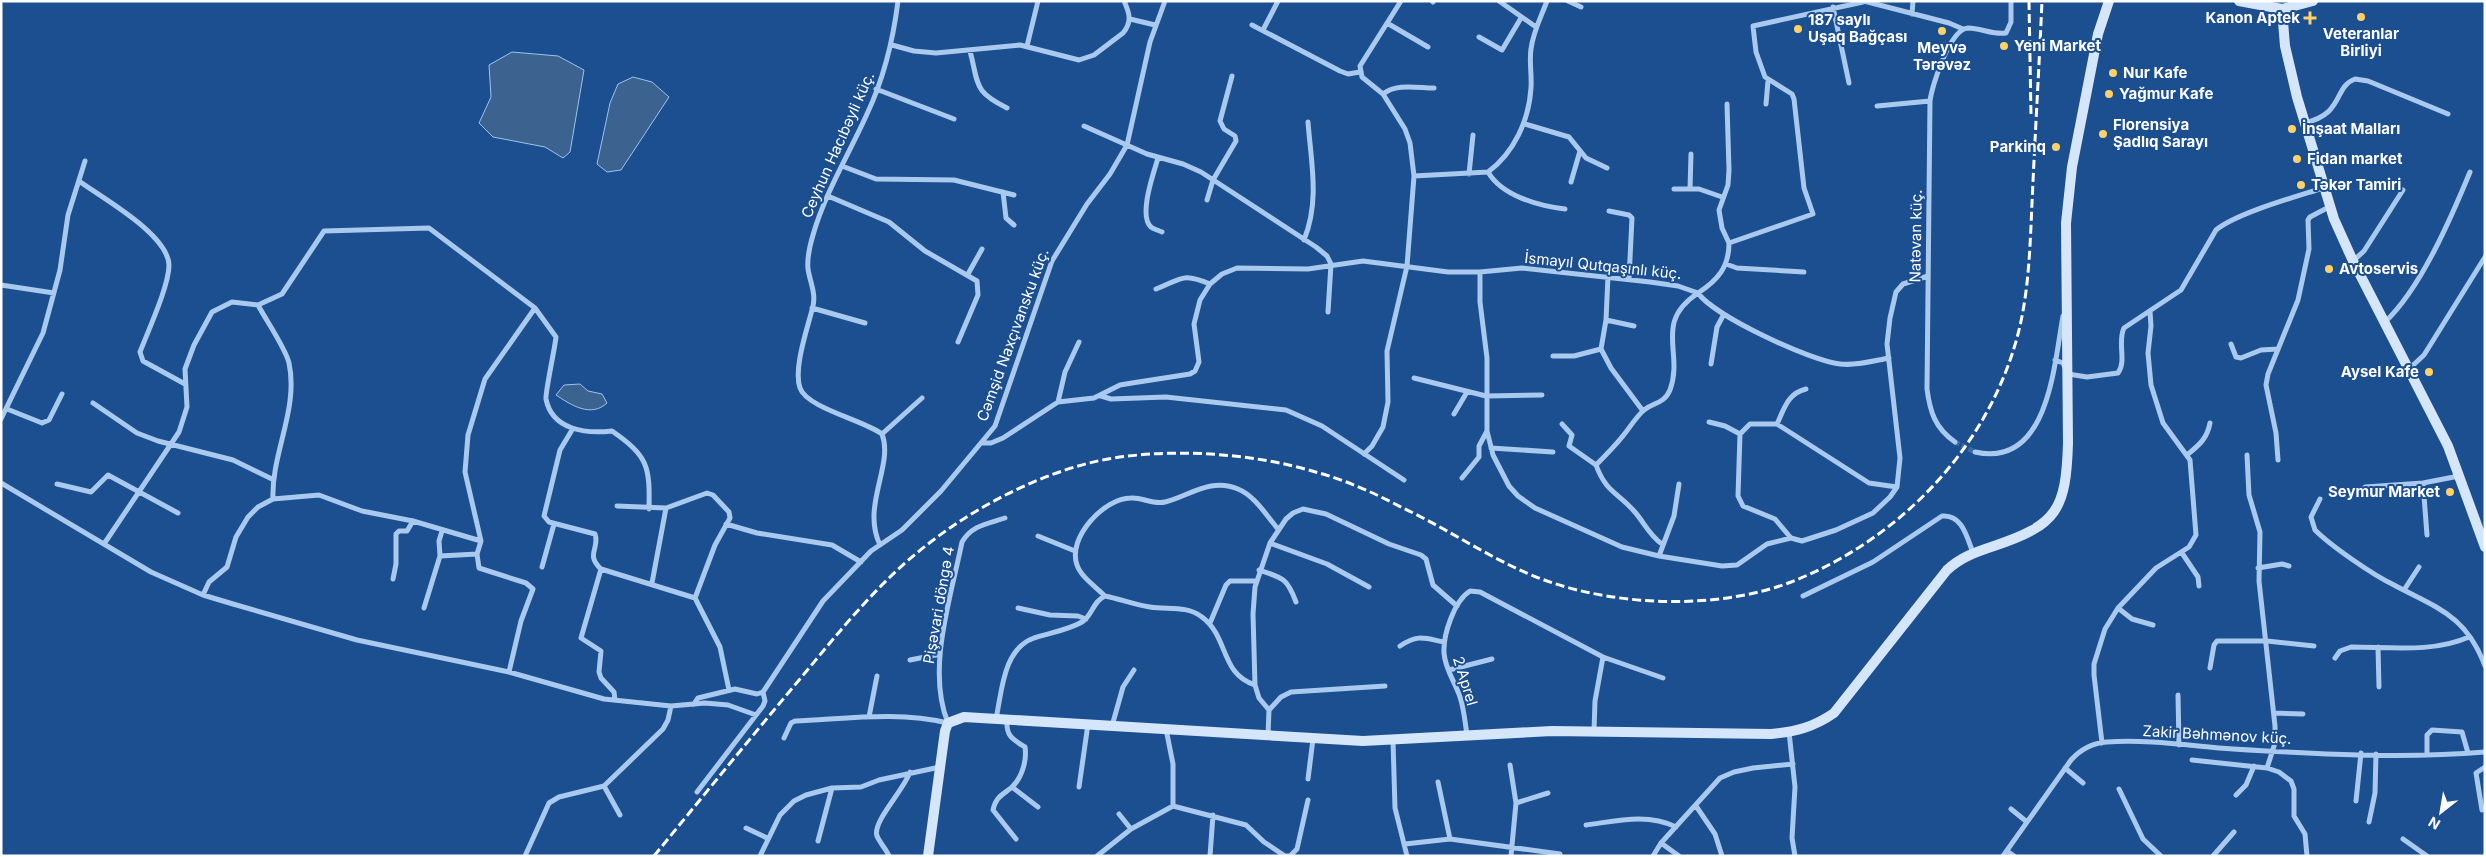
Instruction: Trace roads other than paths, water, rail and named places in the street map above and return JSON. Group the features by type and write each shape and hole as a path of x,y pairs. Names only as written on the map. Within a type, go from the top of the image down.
{"street":[{"name":"Ceyhun Hacıbəyli küç.","path":"882,434 872,427 810,400 800,389 803,339 814,296 809,260 812,238 828,196 868,113 892,45 898,1"},
{"path":"1028,46 1038,1"},
{"path":"892,45 924,53 970,51 1008,45 1028,46 1072,59 1087,59 1123,33 1130,19 1124,1"},
{"name":"Cəmşid Naxçıvansku küç.","path":"697,792 756,714 764,701 763,692 823,601 861,562 880,545 902,530 942,491 995,426 1052,261 1088,204 1107,179 1127,145 1155,25 1165,1"},
{"path":"1263,30 1278,1"},
{"path":"1364,454 1372,446 1383,427 1389,386 1387,351 1407,266 1414,176 1410,143 1405,129 1383,94 1366,81 1360,72 1364,58 1401,1"},
{"path":"1500,1 1536,27"},
{"path":"1414,176 1488,172 1509,150 1524,124 1531,88 1530,52 1536,27 1547,1"},
{"path":"1568,1 1581,7"},
{"path":"1727,104 1728,185 1722,197 1719,210 1722,228 1729,243 1812,214 1804,188 1794,99 1786,91 1768,80 1763,73 1756,52 1753,26 1863,1 1880,4 1964,29 2003,33 2009,30 2011,1"},
{"path":"1912,14 1913,1"},
{"path":"784,738 790,723 795,720 869,717 918,717 948,723 964,717 1313,739 1393,741 1467,735 1594,731 1789,732 1813,726 1834,713 1942,576 1962,558 2029,533 2044,523 2056,510 2062,498 2067,470 2068,374 2065,246 2072,167 2098,34 2109,1"},
{"path":"2238,1 2282,9 2313,1"},
{"path":"1833,7 1849,83"},
{"path":"2282,9 2285,46 2322,188 2329,207 2353,261 2437,422 2485,547"},
{"path":"1479,37 1502,50 1521,18"},
{"path":"1130,19 1155,25"},
{"path":"1387,22 1428,48"},
{"path":"1252,24 1340,71 1348,74 1360,72"},
{"name":"Natəvan küç.","path":"1955,442 1939,429 1932,418 1927,389 1930,101 1935,76 1942,60 1964,29"},
{"path":"970,51 980,89 984,96 1007,108"},
{"path":"1207,200 1213,180 1236,141 1235,136 1224,129 1220,121 1232,76"},
{"path":"2304,122 2323,117 2329,112 2346,85 2355,78 2368,81 2448,114"},
{"path":"1766,104 1768,80"},
{"path":"1383,94 1388,90 1400,88 1434,88"},
{"path":"876,90 954,119"},
{"path":"1877,106 1930,101"},
{"path":"1304,240 1310,227 1315,187 1308,122"},
{"path":"1524,124 1569,138 1592,162 1607,168"},
{"path":"1084,126 1158,158 1183,164 1213,180 1327,256 1331,264 1328,312"},
{"path":"1469,174 1472,135"},
{"path":"1571,182 1580,151"},
{"path":"1690,189 1691,154"},
{"path":"1158,158 1146,200 1147,221 1151,227 1162,232"},
{"path":"1,419 43,333 54,293 68,215 85,161"},
{"path":"842,166 876,179 954,180 1014,195"},
{"path":"1488,172 1496,182 1515,194 1548,207 1565,209"},
{"path":"2385,322 2402,304 2439,241 2470,172"},
{"path":"78,181 139,223 162,245 169,264 167,278 140,352 143,361 185,384"},
{"path":"1674,188 1709,192 1722,197"},
{"path":"2068,374 2087,377 2118,373 2122,364 2120,341 2124,328 2181,290 2210,238 2223,224 2322,188"},
{"path":"2353,261 2364,251 2403,190"},
{"path":"1002,192 1006,218 1014,225"},
{"path":"828,196 889,222 925,251 968,274 977,281 978,295 958,342"},
{"path":"2278,460 2276,433 2266,385 2278,349 2291,321 2306,268 2309,249 2308,220 2329,207"},
{"path":"1609,211 1629,215 1632,218 1628,279"},
{"path":"104,544 180,432 187,407 185,369 212,312 232,302 258,305 282,294 324,231 429,228 535,308 556,337 545,398 552,414 572,430 591,434 612,431 629,443 644,460 650,481 649,509"},
{"name":"İsmayıl Qutqaşınlı küç.","path":"982,443 991,443 1002,438 1058,402 1086,400 1101,396 1120,385 1182,377 1195,370 1199,362 1194,324 1195,313 1204,290 1222,274 1237,268 1308,270 1331,264 1363,261 1448,272 1480,272 1522,268 1608,276 1678,286 1698,293 1714,282 1726,264 1729,257 1729,243"},
{"path":"968,274 982,249"},
{"path":"2409,369 2424,354 2485,257"},
{"path":"1726,264 1737,268 1804,272"},
{"path":"1480,272 1480,302 1487,358 1487,431 1491,448 1502,475 1518,496 1535,508 1622,547 1658,556 1722,566 1737,565 1768,544 1791,538"},
{"path":"1156,289 1184,277 1192,276 1210,284"},
{"path":"1608,276 1606,320 1601,349 1611,368 1643,411"},
{"path":"1897,487 1869,484 1777,424 1750,424 1740,434 1738,496 1743,506 1775,519 1791,538 1802,542 1817,538 1873,513 1883,506 1897,487 1900,458 1887,344 1896,292 1903,284 1928,276"},
{"path":"1,285 54,293"},
{"path":"1596,465 1643,411 1660,404 1670,389 1674,370 1671,332 1687,300 1698,293 1704,302 1724,314 1808,354 1838,364 1889,358"},
{"path":"1975,452 2000,452 2019,444 2027,436 2041,415 2049,395 2066,301"},
{"path":"258,305 289,362 291,395 272,479 273,500"},
{"path":"508,672 521,621 533,589 526,583 480,568 477,554 481,542 465,472 468,434 485,378 535,308"},
{"path":"812,308 865,322"},
{"path":"2102,743 2094,664 2105,629 2118,608 2156,568 2182,553 2189,547 2196,535 2192,470 2187,455 2168,431 2150,385 2148,353 2151,326 2150,311"},
{"path":"1711,364 1716,334 1724,314"},
{"path":"1606,320 1634,326"},
{"path":"1058,402 1065,372 1079,342"},
{"path":"2231,344 2236,357 2242,358 2261,350 2278,349"},
{"path":"1553,356 1574,356 1601,349"},
{"path":"2055,360 2063,363 2068,374"},
{"path":"1414,378 1486,396 1542,395"},
{"path":"1777,424 1790,397 1798,391 1806,389"},
{"path":"1454,414 1467,392"},
{"path":"7,409 42,423 48,420 62,394"},
{"path":"1101,396 1111,399 1166,397 1269,406 1286,410 1322,426 1404,480"},
{"path":"880,545 874,526 874,510 884,449 882,434 922,398"},
{"path":"93,403 137,433 233,460 272,479"},
{"path":"1709,422 1725,426 1740,434"},
{"path":"2187,455 2204,441 2208,435 2210,423"},
{"path":"1562,424 1572,435 1570,446 1596,465 1605,485 1634,510 1653,538 1662,544"},
{"path":"572,430 560,450 544,516 549,522 554,524 595,534 597,538 593,556 594,562 601,568 694,598 720,647 729,690"},
{"path":"1462,478 1479,458 1479,446 1487,431"},
{"path":"1491,448 1553,452"},
{"path":"2246,455 2248,486 2260,532 2258,568 2274,713 2275,736 2273,751 2267,768"},
{"path":"57,484 91,492 108,475 178,513"},
{"path":"2365,487 2423,483 2459,476"},
{"path":"1,483 151,572 203,594 365,642 508,672 615,700 672,706 694,704 728,705 756,714"},
{"path":"2423,483 2427,535"},
{"path":"1658,556 1674,516 1679,484"},
{"path":"1255,685 1239,678 1232,669 1224,648 1210,624 1197,614 1188,610 1151,608 1105,596 1081,572 1076,564 1075,551 1080,535 1089,522 1099,511 1114,503 1130,497 1156,503 1166,502 1204,487 1220,485 1237,488 1250,496 1278,529"},
{"path":"617,506 649,509 666,508 707,493 713,495 729,512 730,515 715,545 694,598"},
{"path":"203,594 209,582 227,567 236,537 248,517 258,507 273,500 319,495 362,511 413,521 481,542"},
{"path":"2320,499 2311,517 2315,530 2385,580 2446,611 2469,636 2478,649 2485,666"},
{"path":"652,583 666,508"},
{"path":"1269,710 1259,698 1255,685 1253,614 1256,581 1270,543 1278,529 1286,519 1303,509 1314,510 1338,518 1389,544 1421,554 1426,559 1433,585 1457,606 1463,595 1470,591 1480,592 1603,657 1663,678"},
{"path":"1803,596 1873,562 1942,516 1948,515 1960,522 1973,553"},
{"name":"Pişəvari döngə 4","path":"948,723 941,700 940,654 962,542 967,533 975,527 1005,518"},
{"path":"392,579 396,564 396,534 408,531 413,521"},
{"path":"542,567 554,524"},
{"path":"726,524 757,533 832,545 861,562"},
{"path":"424,608 440,556 439,541 442,531"},
{"path":"1038,536 1075,551"},
{"path":"1270,543 1327,564 1369,587"},
{"path":"2182,553 2198,577 2199,586"},
{"path":"440,556 477,554"},
{"path":"2258,568 2282,564 2289,566"},
{"path":"2404,590 2419,567"},
{"path":"601,568 581,638 601,651 599,672 601,678 614,692 615,700"},
{"path":"1259,570 1280,577 1287,582 1296,602"},
{"path":"1210,624 1226,585 1236,580 1256,581"},
{"path":"996,719 1012,655 1020,646 1031,639 1076,625 1086,619 1099,599 1105,596"},
{"name":"2 Aprel","path":"1457,606 1444,642 1445,661 1460,697 1467,735"},
{"path":"1018,608 1050,615 1078,616 1086,619"},
{"path":"2118,608 2132,619 2153,626"},
{"path":"2335,658 2344,648 2445,646 2469,636"},
{"path":"1400,646 1413,638 1419,637 1444,642"},
{"path":"2210,668 2214,645 2217,641 2267,641 2314,646"},
{"path":"2378,647 2379,686"},
{"path":"2478,649 2485,648"},
{"path":"910,660 940,654"},
{"path":"1594,731 1595,701 1603,657"},
{"path":"1449,670 1492,659"},
{"path":"1112,726 1123,687 1134,670"},
{"path":"869,717 877,676"},
{"path":"1268,735 1269,710 1281,697 1291,692 1385,686"},
{"path":"694,704 698,698 729,690 757,694 763,692"},
{"path":"2178,695 2178,745"},
{"path":"525,856 549,804 559,797 604,786 663,729 672,706"},
{"path":"2274,713 2303,714"},
{"path":"1007,719 1008,734 1012,740 1025,747 1026,753 1019,778 1012,788 999,795 994,801 993,810 1016,839"},
{"path":"928,856 943,740 948,723"},
{"path":"1079,787 1088,724"},
{"path":"1166,729 1173,764 1173,806"},
{"path":"2426,754 2427,736 2432,730 2462,732 2468,753"},
{"path":"1789,732 1795,796 1792,838 1795,856"},
{"path":"1308,779 1313,739"},
{"path":"1393,741 1395,808 1407,856"},
{"name":"Zakir Bəhmənov küç.","path":"2005,853 2064,768 2082,749 2102,743 2376,754 2485,752"},
{"path":"2356,801 2361,753"},
{"path":"2369,822 2375,793 2376,754"},
{"path":"2192,760 2267,768 2286,776 2291,781 2294,789 2294,816 2305,834 2307,856"},
{"path":"1653,856 1661,843 1716,783 1734,772 1793,764"},
{"path":"1510,765 1516,803 1511,856"},
{"path":"760,856 767,838 780,815 794,800 832,788 861,787 910,772 940,766"},
{"path":"2236,795 2246,785 2254,766"},
{"path":"2482,810 2476,773 2485,767"},
{"path":"2064,768 2084,783"},
{"path":"889,856 877,837 875,828 881,817 907,784 910,772"},
{"path":"1438,782 1450,839"},
{"path":"604,786 620,815"},
{"path":"818,841 832,788"},
{"path":"1012,788 1038,806"},
{"path":"2119,789 2143,839 2160,856"},
{"path":"1516,803 1548,793"},
{"path":"1097,856 1131,829 1173,806 1246,825 1264,842 1286,856 1290,856 1297,849 1308,800"},
{"path":"1696,806 1715,834 1722,851 1722,856"},
{"path":"2011,809 2027,822"},
{"path":"1119,814 1131,829"},
{"path":"1210,856 1213,815"},
{"path":"1586,825 1640,818 1654,819 1676,827"},
{"path":"746,828 767,838"},
{"path":"2213,856 2234,832"},
{"path":"1405,844 1450,839 1560,854"},
{"path":"2403,839 2427,856"},
{"path":"1661,843 1679,856"},
{"path":"2005,853 2014,856"}],"water":[{"path":"512,52 558,56 584,70 570,152 563,158 545,147 493,137 479,123 491,97 489,65"},
{"path":"633,77 652,82 669,97 621,170 607,172 597,164 610,103 618,84"},
{"path":"580,384 588,391 602,394 607,403 601,407 588,410 568,403 556,395 564,385"}],"tunnel":[{"path":"1955,442 1975,452"}],"railway":[{"path":"2029,1 2031,116"},
{"path":"654,856 838,634 876,591 910,559 957,523 1008,494 1062,471 1089,463 1145,454 1175,453 1235,456 1292,466 1330,476 1372,493 1528,574 1576,590 1607,596 1672,602 1737,596 1767,590 1796,580 1835,562 1871,539 1905,513 1936,483 1963,450 1986,414 2004,375 2018,334 2027,285 2042,1"}],"place":[{"name":"Veteranlar Birliyi","path":"2361,17"},
{"name":"Kanon Aptek","path":"2310,18"},
{"name":"187 saylı Uşaq Bağçası","path":"1798,29"},
{"name":"Meyvə Tərəvəz","path":"1942,31"},
{"name":"Yeni Market","path":"2004,46"},
{"name":"Nur Kafe","path":"2113,73"},
{"name":"Yağmur Kafe","path":"2109,94"},
{"name":"İnşaat Malları","path":"2292,129"},
{"name":"Florensiya Şadlıq Sarayı","path":"2103,134"},
{"name":"Parkinq","path":"2056,147"},
{"name":"Fidan market","path":"2297,159"},
{"name":"Təkər Tamiri","path":"2301,185"},
{"name":"Avtoservis","path":"2329,269"},
{"name":"Aysel Kafe","path":"2429,372"},
{"name":"Seymur Market","path":"2450,492"}]}
